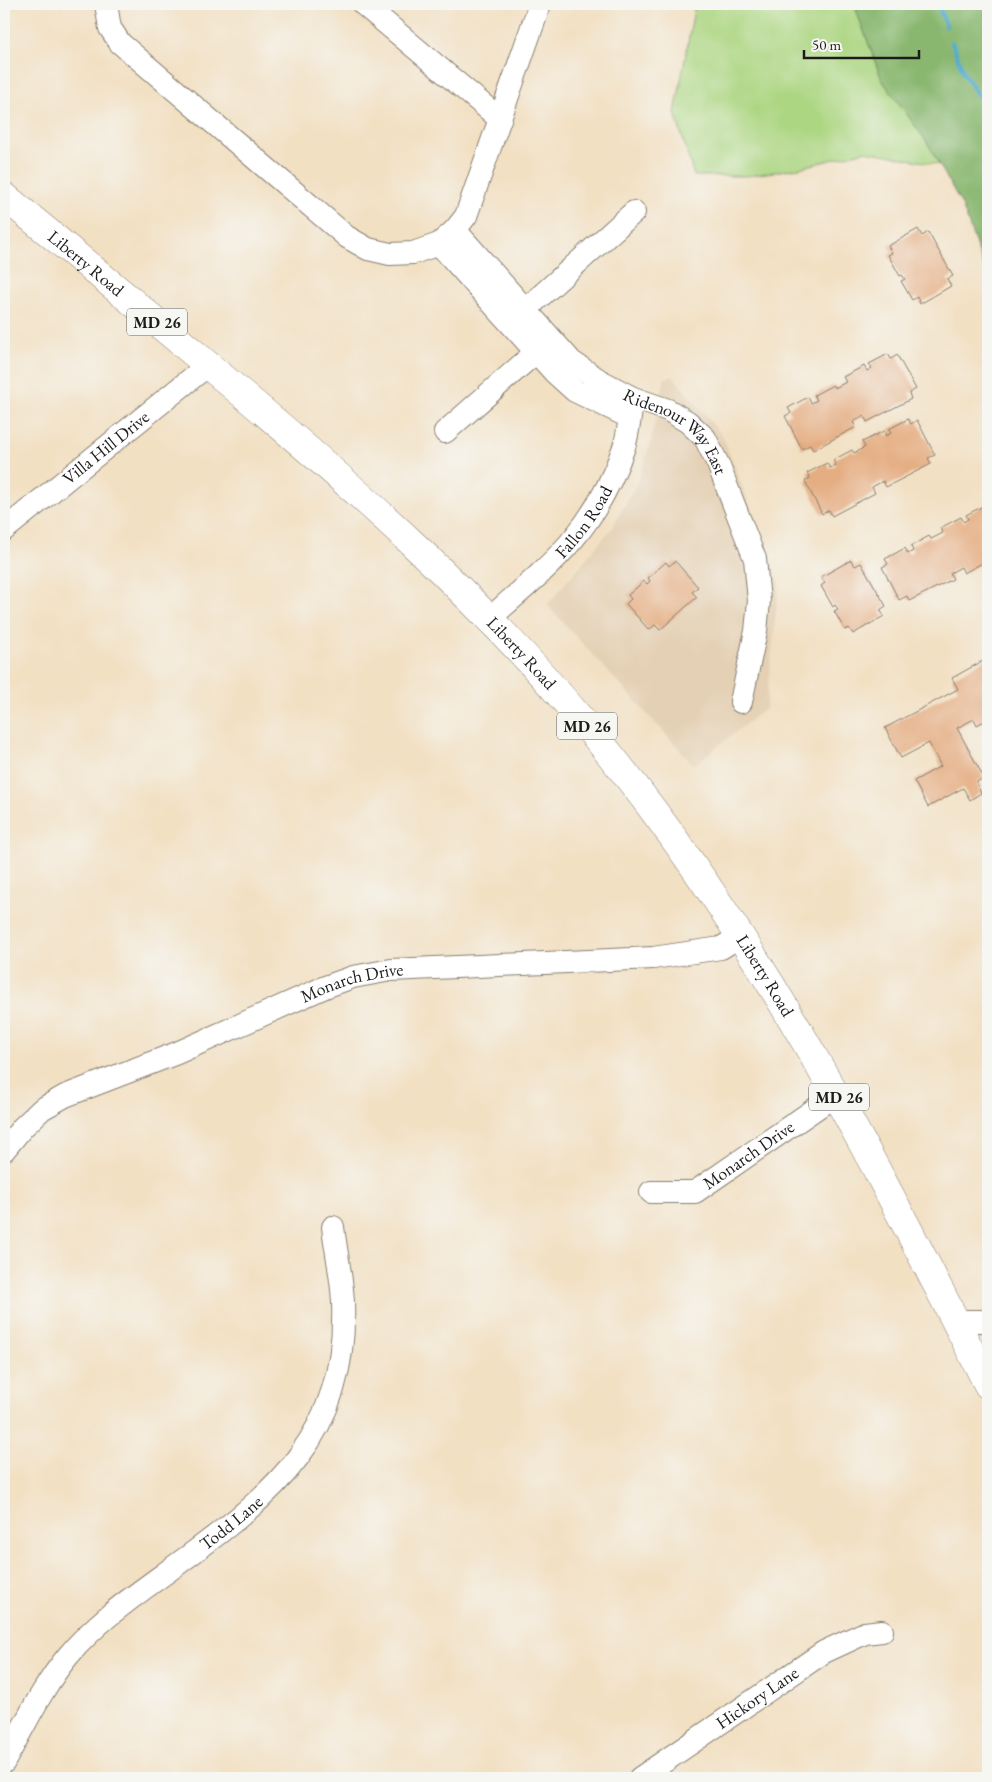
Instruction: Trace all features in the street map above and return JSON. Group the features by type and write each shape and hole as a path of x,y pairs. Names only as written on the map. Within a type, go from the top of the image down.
{"main road":[{"name":"Liberty Road","path":"4,196 208,365 382,513 490,618 568,704 619,766 676,842 786,1006 837,1094 988,1385"}],"street":[{"path":"106,4 110,28 120,43 347,237 368,249 390,254 413,253 447,237 466,216 540,4"},
{"path":"363,4 500,119"},
{"path":"518,316 634,212"},
{"name":"Ridenour Way East","path":"447,237 518,316 559,348 572,362 599,380 631,408"},
{"name":"Ridenour Way East","path":"518,316 535,353 575,391 631,408 668,410 688,422 705,438 718,464 755,559 759,601 756,630 741,702"},
{"path":"445,432 535,353 559,348"},
{"name":"Villa Hill Drive","path":"4,530 208,365"},
{"name":"Fallon Road","path":"490,618 552,564 579,534 607,491 624,445 631,408"},
{"name":"Monarch Drive","path":"4,1150 23,1127 42,1110 65,1096 177,1053 352,977 392,970 653,958 721,948 740,936"},
{"name":"Monarch Drive","path":"651,1192 695,1192 837,1094"},
{"name":"Todd Lane","path":"4,1762 42,1694 68,1656 131,1597 268,1493 291,1468 306,1447 331,1394 342,1343 343,1301 333,1228"},
{"path":"955,1321 988,1321"},
{"name":"Hickory Lane","path":"640,1778 824,1652 865,1633 882,1631"}],"shaded area":[{"path":"673,376 723,437 779,582 766,708 694,765 547,605 612,528 637,483 649,448 665,378"}],"green space":[{"path":"695,4 854,4 882,80 927,142 940,165 866,151 799,168 747,176 694,176 675,113"},
{"path":"854,4 988,4 988,279 962,205 927,142 882,80"}],"building":[{"path":"918,229 922,236 928,232 953,276 947,279 951,286 920,304 917,297 912,300 901,281 905,279 902,275 900,276 888,255 892,253 888,246"},
{"path":"888,354 891,359 897,355 916,389 909,393 911,399 867,422 864,416 853,422 856,427 813,450 810,445 802,449 785,416 791,413 788,408 808,397 811,403 817,400 814,395 833,385 835,388 846,382 843,377 864,366 867,371 872,368 869,364"},
{"path":"908,419 911,424 917,420 935,455 928,458 931,464 886,487 883,481 872,487 875,493 832,516 829,510 822,514 805,481 810,478 807,473 827,463 830,468 836,465 833,460 852,450 854,453 865,447 862,442 884,431 886,436 891,433 889,429"},
{"path":"985,505 988,510 988,560 964,573 961,567 950,573 953,579 909,601 907,596 899,600 882,567 888,564 885,559 905,548 908,554 913,551 911,546 929,536 931,539 943,533 940,528 961,517 964,522 968,519 966,515"},
{"path":"851,560 855,566 861,563 886,606 880,610 884,616 853,634 849,628 845,630 834,611 838,609 835,605 833,607 821,586 825,583 821,577"},
{"path":"675,561 698,587 692,592 697,597 660,630 655,625 649,630 626,604 631,599 628,595 644,581 647,584 650,581 648,578 666,562 669,566"},
{"path":"988,658 988,719 977,725 974,719 957,728 984,778 976,782 981,793 970,800 963,788 928,807 914,781 941,766 929,743 901,758 885,728 958,689 952,678"}],"waterway":[{"path":"938,4 946,26"},
{"path":"952,42 964,74 988,110"}]}
